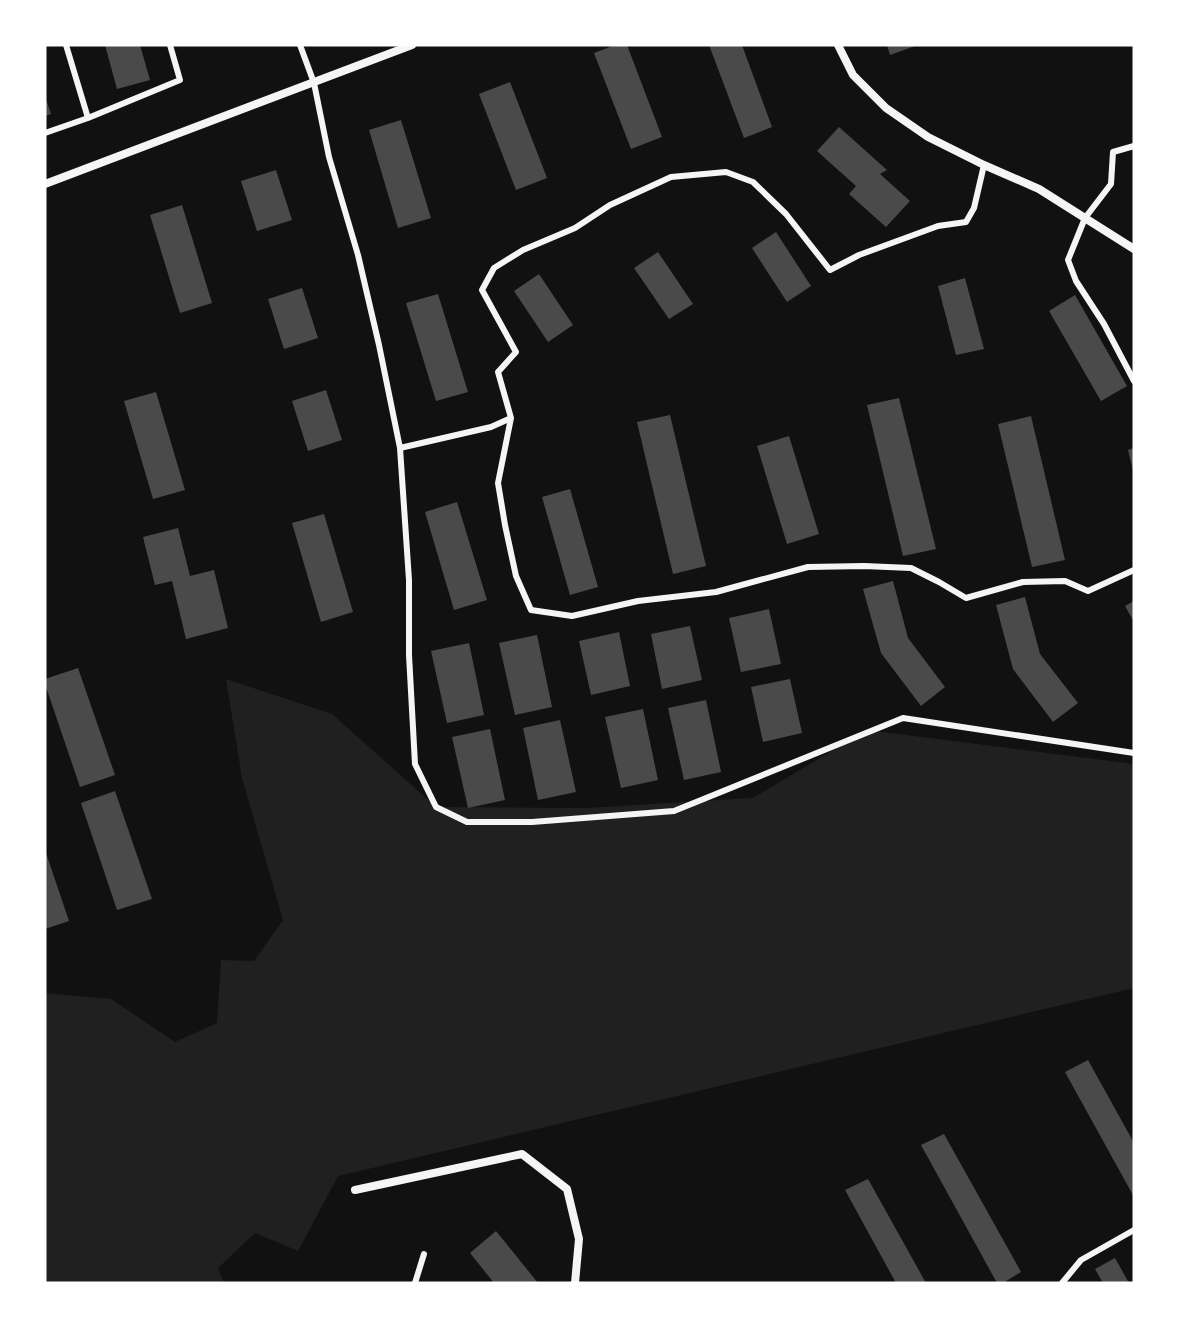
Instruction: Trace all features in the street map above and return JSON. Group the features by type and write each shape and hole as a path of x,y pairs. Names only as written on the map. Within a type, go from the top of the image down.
{"main road":[{"path":"45,184 412,45"}],"street":[{"path":"66,45 88,118"},
{"path":"45,133 180,80 170,45"},
{"path":"300,45 314,83 329,157 358,255 400,448 409,580 409,655 415,764 436,807 468,822 532,822 674,812 903,718 1134,753"},
{"path":"838,45 853,75 886,108 928,137 1039,189 1134,249"},
{"path":"1134,147 1113,153 1111,184 1085,218 1068,260 1076,281 1104,324 1134,381"},
{"path":"984,165 974,208 966,222 938,226 860,255 831,270 786,214 753,182 726,172 671,177 610,205 574,228 523,250 494,268 482,290 516,352 498,372 511,418 498,483 516,576 531,610 572,616 638,601 716,592 808,567 911,568 966,598 1023,582 1065,581 1088,591 1134,570"},
{"path":"400,448 491,427 511,418"},
{"path":"355,1191 522,1154 567,1189 579,1239 575,1283"},
{"path":"1062,1283 1081,1260 1134,1230"},
{"path":"416,1283 424,1254"}],"shaded area":[{"path":"226,679 332,714 436,807 586,808 753,798 867,730 1134,764 1134,988 338,1176 298,1251 255,1233 218,1268 224,1283 45,1283 45,993 111,999 175,1042 217,1023 221,960 254,961 283,920 242,778"}],"building":[{"path":"105,45 140,45 150,80 117,89"},
{"path":"615,45 627,45 662,137 631,149 594,53"},
{"path":"709,45 742,45 772,127 744,138"},
{"path":"887,45 918,45 890,55"},
{"path":"510,82 547,178 516,190 479,94"},
{"path":"45,96 51,114 45,116"},
{"path":"401,120 431,218 398,228 369,130"},
{"path":"839,127 887,170 880,174 910,201 886,227 849,194 856,186 817,151"},
{"path":"276,170 292,220 257,231 241,181"},
{"path":"182,205 212,303 180,313 150,215"},
{"path":"776,232 811,286 787,302 752,248"},
{"path":"658,252 693,304 669,319 634,268"},
{"path":"539,274 573,325 548,342 514,291"},
{"path":"965,278 984,349 956,355 938,286"},
{"path":"302,288 318,338 284,349 268,299"},
{"path":"438,294 468,392 436,401 406,303"},
{"path":"1075,295 1127,386 1101,401 1049,311"},
{"path":"326,390 342,440 308,451 292,401"},
{"path":"156,392 185,490 153,499 124,401"},
{"path":"899,398 936,549 903,556 867,405"},
{"path":"670,415 706,566 673,574 637,422"},
{"path":"1031,416 1065,560 1032,567 998,424"},
{"path":"789,436 819,534 787,544 757,446"},
{"path":"1134,448 1134,470 1133,470 1128,450"},
{"path":"570,489 598,587 570,595 542,497"},
{"path":"457,502 487,600 454,610 425,512"},
{"path":"324,514 353,612 321,622 292,523"},
{"path":"178,528 190,576 214,570 228,628 186,639 172,581 155,585 143,537"},
{"path":"893,581 908,638 945,687 921,706 881,653 863,589"},
{"path":"1025,597 1040,654 1078,703 1053,722 1013,669 996,605"},
{"path":"1134,601 1134,622 1125,606"},
{"path":"769,609 781,664 741,672 729,618"},
{"path":"690,626 702,680 662,689 651,634"},
{"path":"619,632 630,686 591,695 579,641"},
{"path":"537,635 552,707 515,715 499,643"},
{"path":"469,643 484,715 447,723 431,651"},
{"path":"78,668 115,775 80,787 45,684 45,679"},
{"path":"790,679 802,733 763,742 751,687"},
{"path":"706,700 721,772 684,780 668,708"},
{"path":"643,709 658,780 621,788 605,717"},
{"path":"560,720 576,792 538,800 523,728"},
{"path":"490,729 505,800 468,808 452,737"},
{"path":"115,791 152,899 117,910 81,803"},
{"path":"45,850 69,921 45,929"},
{"path":"1088,1060 1134,1143 1134,1197 1065,1072"},
{"path":"944,1134 1021,1272 1003,1283 997,1283 921,1145"},
{"path":"868,1179 926,1283 896,1283 845,1190"},
{"path":"496,1231 538,1283 494,1283 470,1253"},
{"path":"1115,1258 1129,1283 1103,1283 1095,1269"}]}
